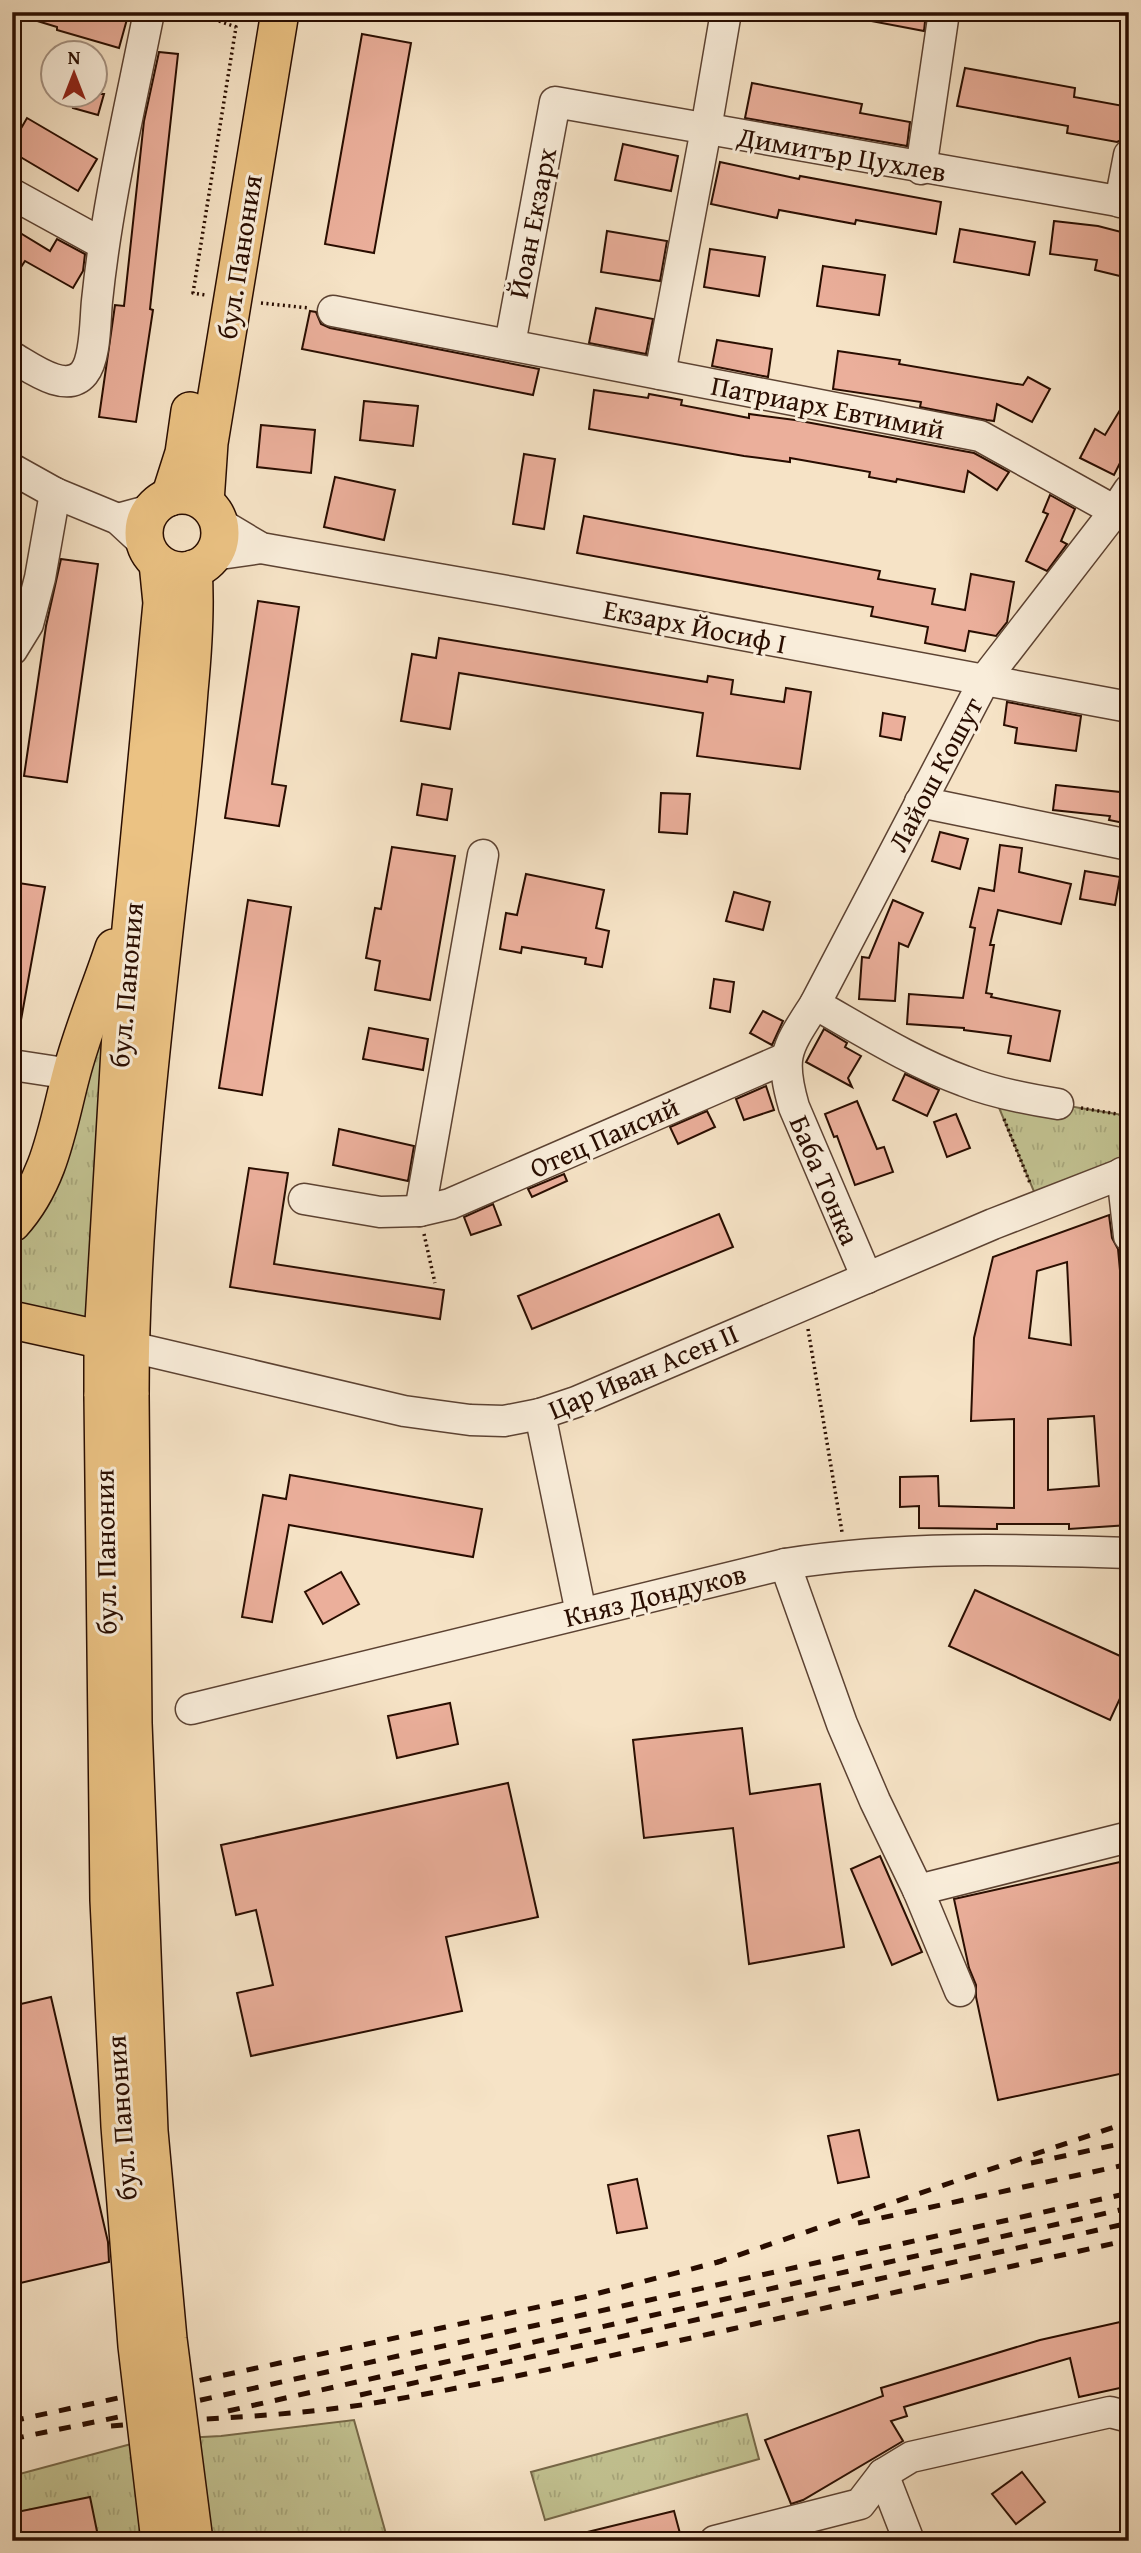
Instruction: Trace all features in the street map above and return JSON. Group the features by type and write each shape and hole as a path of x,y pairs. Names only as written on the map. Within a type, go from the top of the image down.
{"main road":[{"name":"бул. Панония","path":"116,1343 136,1238 151,1055 184,754 196,607 175,531 211,430 280,12"},
{"name":"бул. Панония","path":"160,2541 137,2346 120,2126 109,1900 121,1033 162,603 175,531 245,20"},
{"path":"12,1223 37,1189 49,1161 71,1074 133,895"},
{"name":"Цар Иван Асен II","path":"12,1320 116,1343"},
{"name":"бул. Панония","path":"116,1396 133,1723 149,2131 167,2339 194,2541"}],"street":[{"path":"12,358 62,383 74,380 84,373 92,351 103,244 149,12"},
{"path":"660,374 726,12"},
{"path":"921,169 944,12"},
{"name":"Димитър Цухлев","path":"555,102 921,169 1125,203"},
{"name":"Йоан Екзарх","path":"510,344 555,102"},
{"path":"1125,203 1129,155"},
{"path":"12,194 103,244"},
{"name":"Патриарх Евтимий","path":"333,311 980,436 1124,506"},
{"path":"12,469 55,493 175,531"},
{"path":"12,650 28,624 40,578 55,493"},
{"name":"Лайош Кошут","path":"786,1069 794,1036 815,1004 985,679 1124,506"},
{"name":"Екзарх Йосиф I","path":"175,531 1129,707"},
{"path":"920,802 1129,845"},
{"path":"420,1211 483,856"},
{"path":"815,1004 961,1080 992,1091 1058,1104"},
{"path":"12,1065 71,1074"},
{"name":"Отец Паисий","path":"304,1199 380,1212 420,1211 450,1204 786,1069"},
{"name":"Баба Тонка","path":"786,1069 794,1107 867,1278"},
{"path":"1126,1172 1129,1236"},
{"name":"Цар Иван Асен II","path":"116,1343 404,1411 492,1421 540,1414 576,1402 804,1304 1126,1172"},
{"path":"540,1414 581,1613"},
{"name":"Княз Дондуков","path":"191,1709 785,1564 846,1554 986,1548 1129,1553"},
{"path":"785,1564 842,1724 918,1890 960,1991"},
{"path":"918,1890 1129,1837"},
{"path":"716,2541 860,2504 883,2474 911,2456 1110,2412 1129,2417"},
{"path":"883,2474 909,2541"}],"path":[{"path":"192,12 245,20"},
{"path":"992,1091 1040,1206"},
{"path":"1058,1104 1129,1116"},
{"path":"420,1211 435,1283"},
{"path":"804,1304 846,1554"}],"green space":[{"path":"133,895 103,1340 12,1320 12,1223"},
{"path":"992,1091 1129,1116 1129,1171 1040,1206"},
{"path":"747,2414 759,2459 545,2520 531,2472"},
{"path":"354,2420 388,2541 12,2541 12,2476 146,2440 221,2436"}],"building":[{"path":"22,12 129,12 119,48 108,45 108,38 85,38 21,16"},
{"path":"872,12 926,12 924,31 871,21"},
{"path":"362,34 411,43 374,253 325,244"},
{"path":"159,52 178,54 150,309 153,310 136,422 99,417 115,305 124,306 144,121"},
{"path":"965,68 1075,88 1074,97 1129,107 1126,138 1117,142 1067,133 1068,126 957,106"},
{"path":"752,83 862,104 860,113 910,122 907,146 745,118"},
{"path":"73,108 100,108 98,115"},
{"path":"27,118 97,159 78,191 12,152 12,144"},
{"path":"623,144 678,156 671,191 615,180"},
{"path":"720,162 799,179 800,176 941,202 936,234 856,220 855,224 779,210 777,218 711,204"},
{"path":"1054,221 1098,226 1129,234 1129,259 1124,277 1095,270 1097,260 1050,254"},
{"path":"12,228 50,251 57,239 85,254 83,271 73,288 25,261 12,281"},
{"path":"960,229 1035,242 1029,275 954,262"},
{"path":"607,231 667,241 660,281 601,272"},
{"path":"710,249 765,257 759,296 704,287"},
{"path":"823,266 885,275 879,315 817,306"},
{"path":"596,308 653,319 646,354 589,343"},
{"path":"310,311 316,312 321,324 330,328 539,369 533,395 302,349"},
{"path":"717,340 772,349 768,377 712,366"},
{"path":"838,351 900,360 899,364 1023,385 1028,377 1050,389 1032,422 997,404 994,421 987,420 920,407 921,402 833,389"},
{"path":"594,390 648,398 649,394 682,400 681,405 749,418 749,414 795,420 974,453 1009,472 997,490 968,471 964,492 897,479 896,482 869,477 870,472 790,458 790,462 744,456 589,429"},
{"path":"1129,395 1129,445 1114,475 1080,458 1095,429 1105,435"},
{"path":"364,401 418,406 413,446 360,440"},
{"path":"261,425 315,430 311,473 257,467"},
{"path":"524,454 555,459 544,529 513,524"},
{"path":"335,477 395,490 384,540 324,527"},
{"path":"1050,495 1075,509 1061,541 1067,544 1047,571 1026,561 1048,514 1043,512"},
{"path":"584,516 880,571 878,579 935,589 932,604 965,610 971,574 1014,582 1007,622 996,636 969,631 965,651 925,643 928,627 871,616 873,607 577,553"},
{"path":"61,559 98,564 67,782 24,776 46,626"},
{"path":"258,601 299,607 272,784 286,786 279,826 225,818"},
{"path":"439,638 707,682 708,676 733,680 731,694 784,702 786,688 811,692 800,769 697,756 703,713 459,673 450,729 401,721 412,654 436,658"},
{"path":"1007,702 1081,716 1076,751 1015,743 1017,728 1004,725"},
{"path":"883,713 905,717 901,740 880,736"},
{"path":"422,784 452,789 447,820 417,815"},
{"path":"1056,785 1129,793 1129,824 1109,820 1110,816 1053,810"},
{"path":"661,793 690,794 687,834 659,832"},
{"path":"940,832 968,839 960,869 932,861"},
{"path":"1000,845 1022,848 1019,872 1071,884 1061,924 998,910 990,945 994,945 986,993 992,994 991,997 1060,1011 1050,1061 1008,1053 1011,1036 964,1028 907,1024 909,994 963,998 975,928 970,927 979,888 994,891"},
{"path":"392,847 455,856 430,1000 375,990 380,961 366,958 375,908 381,909"},
{"path":"1085,871 1120,877 1115,905 1080,899"},
{"path":"526,874 604,890 596,928 609,931 602,967 585,964 586,958 522,947 521,953 500,949 506,913 517,915"},
{"path":"12,882 45,887 21,1020 12,1019"},
{"path":"734,892 770,902 763,930 726,921"},
{"path":"248,900 291,907 262,1095 219,1088"},
{"path":"893,900 923,913 908,947 899,943 895,1001 859,999 862,957 869,958"},
{"path":"714,979 734,982 730,1012 710,1008"},
{"path":"763,1011 783,1021 772,1045 750,1033"},
{"path":"369,1028 428,1039 423,1070 363,1059"},
{"path":"824,1029 847,1043 845,1047 861,1056 848,1078 852,1087 806,1062"},
{"path":"905,1074 939,1090 927,1116 893,1100"},
{"path":"766,1086 774,1110 744,1120 736,1099"},
{"path":"857,1101 877,1149 884,1147 893,1172 855,1185 837,1136 834,1137 825,1114"},
{"path":"707,1111 715,1127 678,1144 670,1127"},
{"path":"956,1114 970,1148 947,1157 934,1122"},
{"path":"339,1129 414,1146 408,1181 333,1165"},
{"path":"249,1168 288,1173 274,1264 444,1290 440,1319 230,1287"},
{"path":"564,1174 567,1181 532,1197 528,1189"},
{"path":"493,1204 501,1225 471,1235 464,1217"},
{"path":"719,1214 733,1247 532,1329 518,1296"},
{"path":"1109,1215 1112,1238 1118,1249 1129,1366 1129,1525 1069,1529 1069,1524 997,1524 997,1529 919,1528 919,1506 900,1507 900,1477 938,1476 939,1506 1014,1508 1014,1419 971,1421 974,1338 993,1257","holes":["1067,1262 1071,1345 1029,1338 1037,1271","1094,1416 1099,1486 1048,1490 1048,1419"]},
{"path":"290,1475 482,1509 473,1557 289,1525 272,1622 242,1617 263,1495 286,1499"},
{"path":"341,1572 359,1604 323,1624 305,1592"},
{"path":"975,1590 1129,1660 1129,1679 1110,1720 949,1646"},
{"path":"450,1703 458,1744 397,1758 388,1716"},
{"path":"742,1728 750,1794 820,1784 844,1947 749,1964 733,1828 644,1838 633,1740"},
{"path":"508,1783 538,1917 446,1937 462,2011 251,2056 237,1993 273,1985 256,1910 236,1915 221,1845"},
{"path":"880,1856 922,1952 892,1965 851,1869"},
{"path":"1129,1860 1129,2072 998,2100 976,1997 976,1985 969,1968 954,1899"},
{"path":"51,1997 108,2242 109,2262 12,2285 12,2006"},
{"path":"859,2130 869,2177 838,2183 828,2136"},
{"path":"637,2179 647,2228 617,2233 608,2185"},
{"path":"1129,2320 1129,2386 1079,2397 1070,2358 904,2407 907,2416 891,2421 903,2441 803,2500 791,2504 765,2440 883,2396 881,2388 1040,2340"},
{"path":"1022,2472 1045,2502 1016,2524 992,2494"},
{"path":"90,2497 99,2541 12,2541 12,2513"},
{"path":"674,2511 682,2541 580,2541 579,2534"}],"railway":[{"path":"715,2263 1129,2122"},
{"path":"1031,2163 1129,2142"},
{"path":"858,2223 1129,2164"},
{"path":"12,2439 201,2400 1129,2193"},
{"path":"228,2411 1129,2208"},
{"path":"360,2395 1129,2223"},
{"path":"111,2426 309,2411 419,2395 598,2359 1129,2240"},
{"path":"12,2421 584,2297 722,2261"}]}
